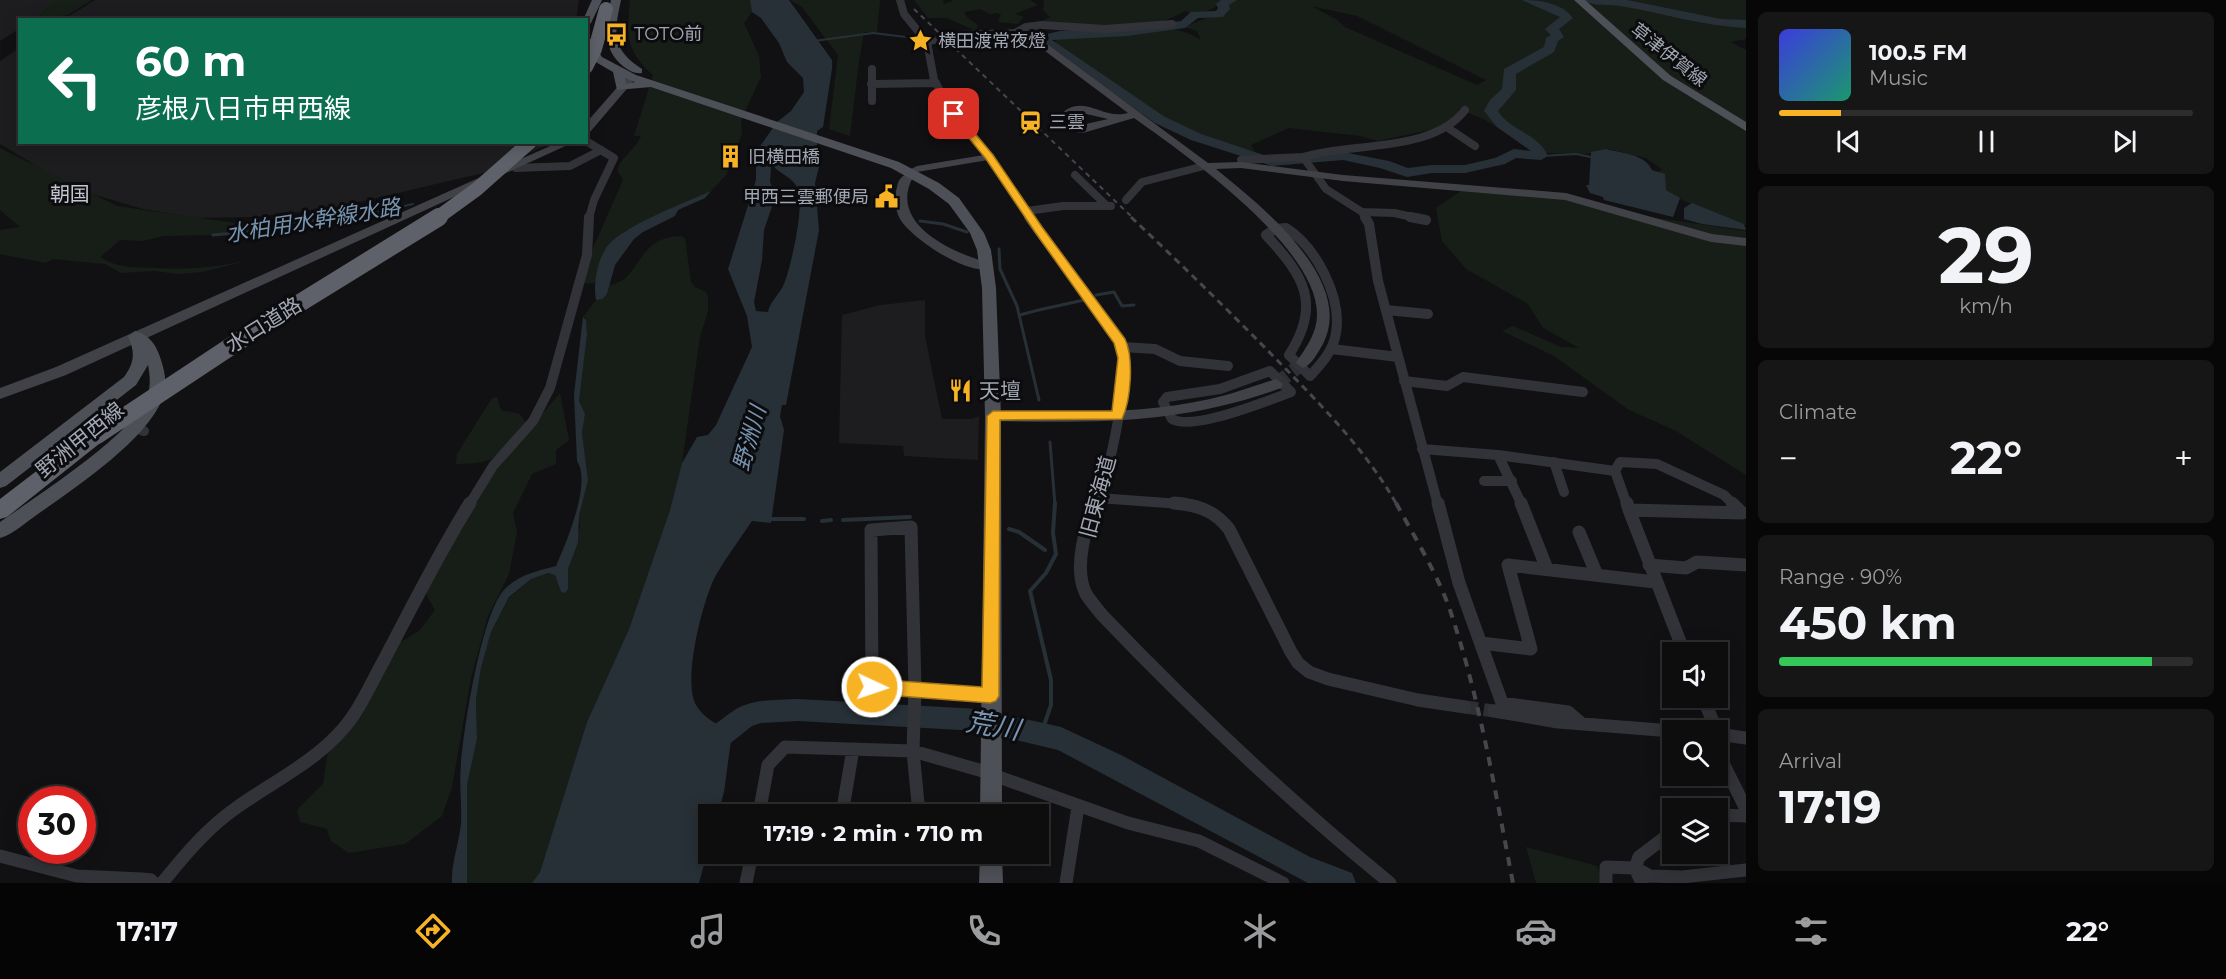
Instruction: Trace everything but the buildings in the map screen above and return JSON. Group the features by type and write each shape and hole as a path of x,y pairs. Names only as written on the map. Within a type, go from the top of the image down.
{"highway":[{"path":"588,63 599,38 606,2"},
{"name":"水口道路","path":"0,511 97,435 238,341 439,216 500,172 528,144"}],"main road":[{"name":"草津伊賀線","path":"1579,0 1661,73 1693,96 1746,127"},
{"path":"588,21 606,2"},
{"path":"606,2 611,38 621,67 621,88 647,81"},
{"path":"588,43 598,59 621,67 647,81 864,153 908,171 954,201 977,233 989,288 993,416 991,804"},
{"path":"621,67 632,77 679,92"},
{"name":"野洲甲西線","path":"0,481 130,381 141,365 142,352 135,336"},
{"name":"野洲甲西線","path":"0,531 139,429 155,399 157,375 151,348 135,336"},
{"path":"991,864 991,883"}],"street":[{"path":"900,0 904,14 926,40 961,35 1015,33 1026,27 1042,25 1105,29 1172,24"},
{"path":"961,35 983,42 1026,42 1044,46 1152,124 1204,166 1275,229 1295,249 1311,272 1323,304 1322,332 1316,347 1303,363"},
{"name":"旧東海道","path":"926,40 936,83 948,105 990,157 1038,230 1095,305 1122,347 1125,358 1115,435 1098,498 1090,516 1080,568 1085,592 1102,615 1226,741 1390,883"},
{"path":"872,101 873,69"},
{"path":"588,128 632,77"},
{"path":"871,84 936,83"},
{"path":"1121,118 1104,115 1090,108 1067,113 1063,117 1074,129 1083,130 1137,114"},
{"path":"1240,160 1303,156 1343,148 1396,142 1448,128 1461,119 1465,110"},
{"path":"1097,126 1104,115"},
{"path":"1448,128 1475,146"},
{"path":"162,883 190,849 233,810 323,750 344,728 391,648 441,549 475,492 493,466 532,421 550,388 587,255 589,218 594,200 614,158 588,142"},
{"path":"0,394 60,371 479,182 516,168 565,144"},
{"path":"516,168 570,166 602,150"},
{"path":"1303,156 1314,175 1326,189 1362,212 1369,224 1386,310 1459,583 1502,703 1568,712 1582,724"},
{"path":"986,266 964,261 909,222 902,211 901,197 903,183 912,173 990,157"},
{"path":"1126,200 1142,182 1204,166 1241,165 1314,175 1566,197 1711,238 1746,242"},
{"path":"1027,211 1062,206 1109,206 1075,175"},
{"path":"1362,212 1394,213 1426,220"},
{"path":"1275,229 1291,231 1306,247 1328,280 1338,312 1332,349 1320,368 1310,376 1289,356 1305,329 1308,307 1304,288 1297,273 1266,235 1275,229"},
{"path":"1386,310 1428,314"},
{"path":"1122,347 1155,350 1180,361 1228,366"},
{"path":"1332,349 1398,357"},
{"path":"1270,370 1291,392 1240,411 1183,423 1174,421 1165,411 1163,402 1167,396 1220,389 1270,370"},
{"path":"1404,381 1447,386 1463,377 1583,393"},
{"path":"993,416 1117,416 1165,411 1241,397 1276,384"},
{"path":"89,412 139,429"},
{"path":"1422,448 1498,455 1615,471"},
{"path":"1498,455 1512,481 1547,569"},
{"path":"1554,462 1564,492"},
{"path":"1680,642 1655,582 1615,471 1620,462 1657,464 1724,495 1744,514"},
{"path":"1484,481 1512,481"},
{"path":"1098,498 1196,505 1206,508 1225,521 1291,652 1298,663 1309,672 1384,693 1465,707"},
{"path":"1629,510 1744,514"},
{"path":"918,804 913,748 915,696 911,527 871,530 872,687 915,696 990,705"},
{"path":"1580,532 1597,575"},
{"path":"1649,565 1686,568 1697,562 1746,565"},
{"path":"1480,643 1531,649 1508,565 1655,582"},
{"path":"1494,711 1582,724 1662,730"},
{"path":"1728,735 1746,738"},
{"path":"761,804 768,765 785,747 913,748 1078,807 1128,823 1199,841 1283,883"},
{"path":"844,804 853,749"},
{"path":"1728,773 1746,809"},
{"path":"1065,883 1078,807"},
{"path":"1728,815 1746,816"},
{"path":"1642,883 1635,868 1639,857 1662,840"},
{"path":"0,856 77,876 101,879 135,878 151,880 154,883"},
{"path":"746,883 750,864"},
{"path":"1606,883 1606,867 1635,868 1650,876 1682,877 1746,870"}],"shaded area":[{"path":"0,0 65,0 37,18 18,18 18,30 0,41"},
{"path":"56,0 92,0 68,15 42,18 41,13"},
{"path":"95,0 579,0 576,18 66,18"},
{"path":"630,0 750,0 752,12 744,23 759,56 761,77 741,120 742,133 726,175 711,191 625,231 605,249 595,283 582,284 593,248 623,180 617,170 641,136 634,136 653,75 637,58 630,41 628,23"},
{"path":"790,0 880,0 877,33 864,32 850,136 829,129 838,55 802,7"},
{"path":"914,0 943,0 944,4 954,0 1030,0 1038,5 1015,14 1024,17 1018,24 998,22 1001,15 990,14 980,9 964,12 978,25 976,31 947,18 928,18"},
{"path":"1044,0 1226,0 1201,13 1185,11 1149,25 1093,29 1036,24 1050,17 1043,10"},
{"path":"1234,0 1746,0 1746,39 1731,42 1746,50 1746,225 1684,201 1648,181 1662,169 1646,158 1608,149 1586,154 1537,153 1485,120 1459,109 1455,120 1438,128 1378,141 1360,136 1289,128 1251,145 1255,151 1216,144 1174,128 1055,44 1056,35 1063,32 1078,30 1116,32 1157,25 1183,31 1201,40 1197,31 1184,27 1209,17 1227,14 1226,8","holes":["1311,6 1357,16 1486,80 1477,85 1345,27 1336,19"]},
{"path":"18,49 18,144 550,144 483,173 338,207 253,217 197,218 143,209 75,189 0,144 0,61"},
{"path":"0,148 117,206 235,223 233,230 217,235 163,236 143,241 120,240 100,257 107,261 128,267 182,269 250,260 202,272 121,273 105,264 53,259 46,263 0,254 0,230 20,227 0,210"},
{"path":"1461,191 1570,200 1609,211 1746,231 1746,475 1676,431 1629,410 1554,356 1502,331 1513,326 1561,347 1579,348 1543,328 1528,304 1466,269 1442,241 1436,208"},
{"path":"681,236 685,238 691,282 695,287 706,292 708,311 700,337 682,463 670,510 629,629 587,722 540,872 532,883 467,883 467,785 477,739 476,699 481,668 491,632 509,598 531,579 548,573 555,575 561,592 568,589 568,569 580,527 579,516 588,480 582,433 585,414 579,401 587,335 585,317 583,317 596,300 607,294 609,285 627,276 646,251 666,238"},
{"path":"925,300 925,336 942,419 972,419 979,416 978,460 904,456 903,446 839,443 842,315 880,305"},
{"path":"560,393 569,440 556,450 556,464 532,474 513,513 517,532 509,574 488,616 471,678 452,787 442,816 405,844 349,853 331,841 327,829 300,822 297,810 323,784 328,749 396,645 420,630 435,610 426,594 441,553 496,467"},
{"path":"497,397 501,410 520,414 527,425 503,451 490,460 456,464 457,454 492,398"},
{"path":"1526,847 1597,866 1604,883 1536,883"}],"water":[{"name":"野洲川","path":"750,0 789,0 832,60 832,69 823,127 817,131 817,149 807,156 817,154 812,158 821,155 808,161 819,167 815,183 819,230 786,405 782,405 780,416 784,430 771,523 752,521 716,575 700,620 693,659 691,678 696,705 707,717 732,733 724,792 721,804 698,804 698,864 704,864 699,883 532,883 540,872 587,722 629,629 670,510 682,463 697,437 708,435 716,425 752,347 747,316 728,269 756,180 756,152 777,122 791,111 804,92 803,78 787,62 779,43 761,18 752,12","holes":["773,166 797,187 800,206 794,250 784,284 768,312 756,311 754,302 762,260 764,230 776,195 770,182 771,167"]},
{"path":"1606,149 1638,157 1652,170 1665,174 1666,190 1680,198 1673,217 1604,200 1603,197 1590,193 1586,185 1589,185 1591,152"},
{"path":"711,191 705,198 678,210 675,216 634,239 615,265 607,294 602,299 596,300 595,281 598,268 602,255 612,242 637,225"},
{"path":"1692,203 1744,224 1746,230 1684,219 1684,208"},
{"path":"583,317 586,320 587,335 579,401 585,414 582,433 588,480 579,516 578,542 568,569 568,589 565,593 561,592 555,575 548,573 531,579 509,597 491,632 481,668 476,699 477,739 467,785 467,883 452,883 461,824 460,771 466,725 475,673 488,624 503,591 528,574 556,566 580,498 581,471 577,461 574,394"}],"waterway":[{"path":"1231,0 1222,4 1224,9 1219,14 1195,15 1185,24 1127,32 1060,35 1042,39 1160,120 1196,137 1272,162 1301,161"},
{"path":"1309,160 1343,156 1384,164 1407,173 1432,169 1465,169 1500,161 1514,153 1541,156 1532,143 1501,124 1491,111 1495,103 1509,90 1509,72 1550,49 1552,38 1558,37 1557,33 1551,29 1567,18 1562,12 1528,0"},
{"path":"1590,0 1619,2 1721,23 1746,24"},
{"path":"950,32 973,31"},
{"path":"814,41 873,33 923,39"},
{"path":"1014,37 1042,39"},
{"path":"1541,156 1576,154 1591,157"},
{"name":"水柏用水幹線水路","path":"335,218 365,215 413,204"},
{"name":"水柏用水幹線水路","path":"213,235 245,232 285,223 350,217"},
{"path":"920,221 943,224 967,232"},
{"path":"999,249 1000,269 1017,306 1039,400"},
{"path":"1096,295 1114,292 1122,306 1134,305"},
{"path":"1020,315 1087,299"},
{"path":"1050,442 1055,504"},
{"path":"1041,734 1051,705 1051,680 1030,591 1046,573 1056,554 1053,533 1055,504"},
{"path":"843,520 910,517"},
{"path":"770,519 804,519"},
{"path":"822,521 831,520"},
{"path":"1009,529 1019,532 1045,550"},
{"name":"荒川","path":"704,744 719,737 745,717 761,712 798,710 979,720 1061,739 1112,764 1302,867 1342,883"}],"tunnel":[{"path":"1276,384 1303,363"},
{"path":"1465,707 1494,711"}],"railway":[{"path":"914,9 1133,218"},
{"path":"1131,217 1242,324 1326,411 1371,465 1397,505"},
{"path":"1396,503 1439,583 1461,644 1486,745 1513,883"}],"place":[{"name":"TOTO前","path":"616,34"},
{"name":"横田渡常夜燈","path":"920,41"},
{"name":"三雲","path":"1031,122"},
{"name":"旧横田橋","path":"730,157"},
{"name":"甲西三雲郵便局","path":"887,197"},
{"name":"天壇","path":"961,391"}],"district":[{"name":"朝国","path":"70,194"}],"route":[{"path":"872,687 990,696 993,416 1117,416 1123,382 1125,358 1120,342 1038,230 990,157 954,114"}]}
